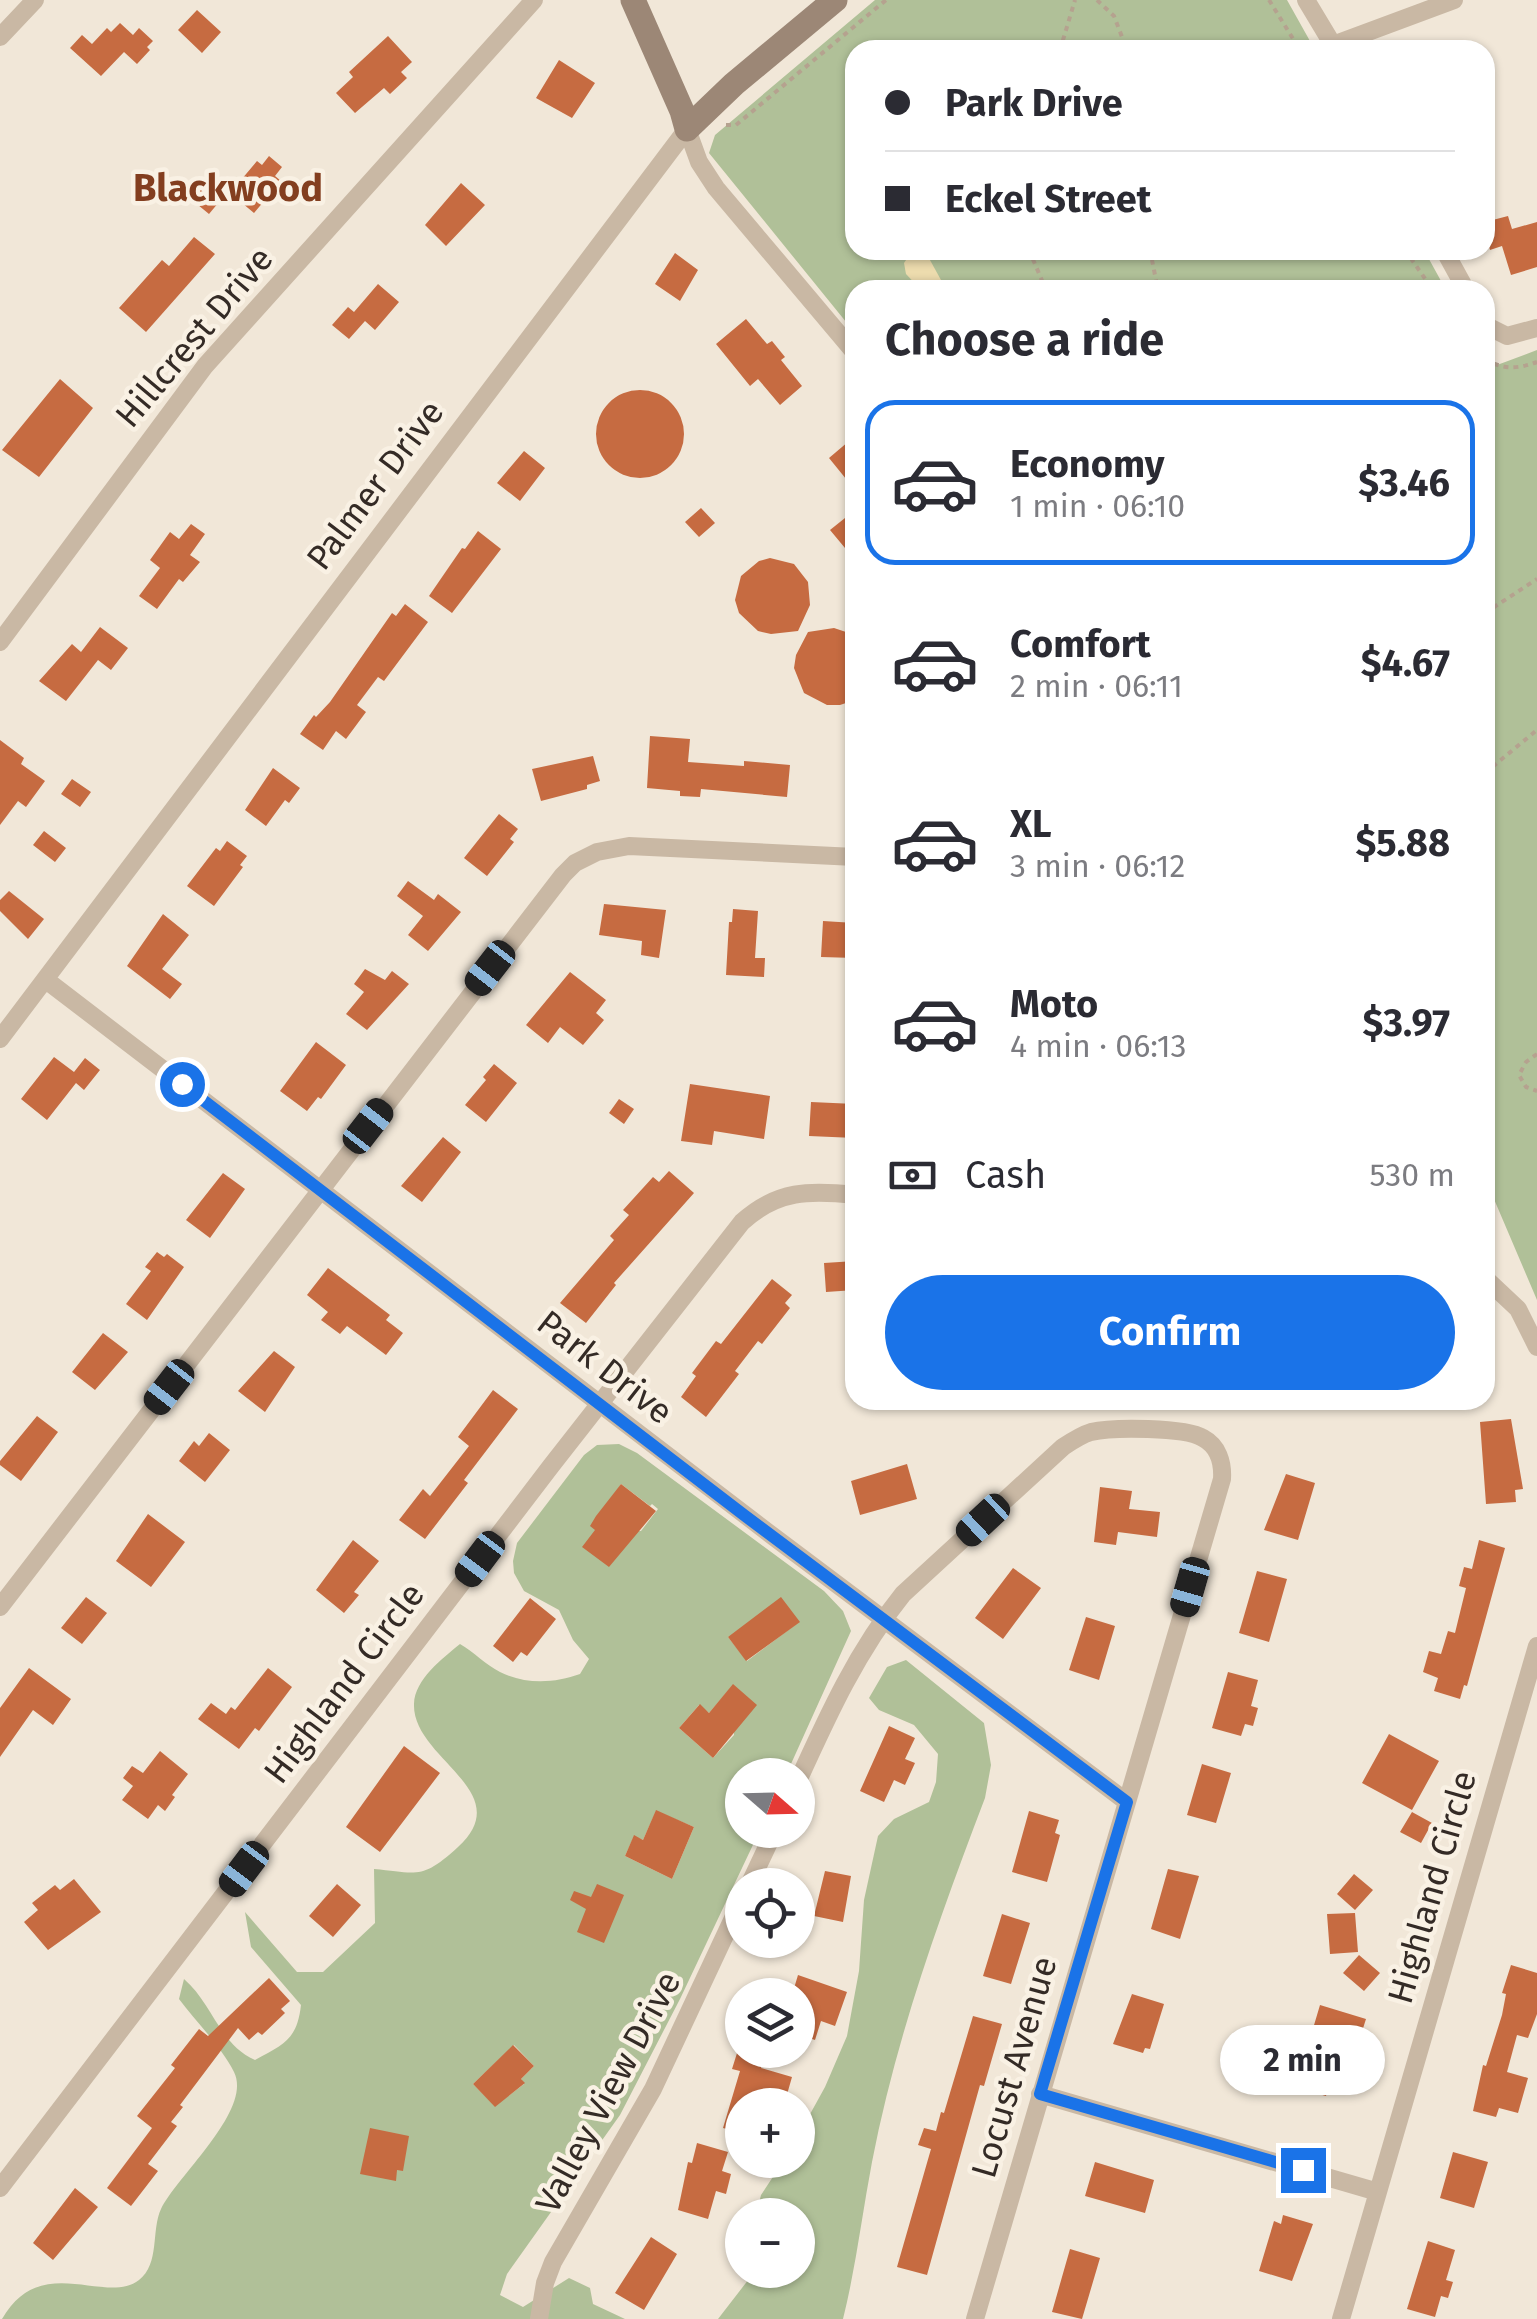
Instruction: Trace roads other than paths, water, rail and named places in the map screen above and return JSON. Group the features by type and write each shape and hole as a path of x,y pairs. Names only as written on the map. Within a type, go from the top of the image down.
{"street":[{"path":"0,37 35,0"},
{"name":"Hillcrest Drive","path":"0,642 205,366 534,0"},
{"path":"633,0 682,110 699,162 716,188 845,341"},
{"name":"Palmer Drive","path":"0,1039 8,1013 46,980 687,130 734,84 835,0"},
{"path":"1306,0 1329,40"},
{"path":"1354,40 1454,0"},
{"path":"1495,330 1507,336 1537,328"},
{"path":"0,1606 563,875 585,857 629,846 845,856"},
{"name":"Park Drive","path":"46,980 1127,1802"},
{"name":"Highland Circle","path":"0,2188 742,1222 756,1209 784,1195 802,1192 845,1195"},
{"path":"1495,1287 1518,1308 1537,1347"},
{"name":"Locust Avenue","path":"884,1618 903,1594 1076,1438 1109,1430 1187,1432 1202,1436 1218,1454 1222,1479 975,2319"},
{"path":"809,1758 846,1678 884,1618"},
{"name":"Highland Circle","path":"1341,2319 1537,1646"},
{"name":"Valley View Drive","path":"539,2319 553,2262 654,2089 725,1935"},
{"path":"1040,2094 1378,2192"}],"district":[{"name":"Blackwood","path":"228,188"}]}
